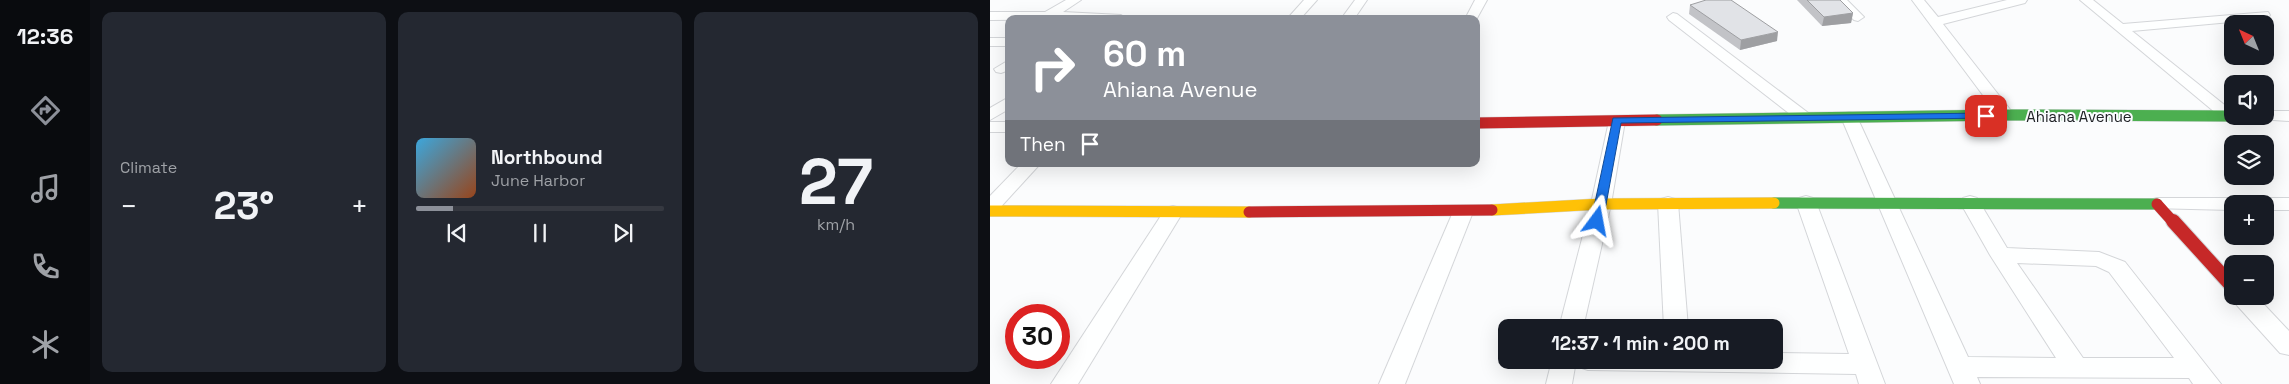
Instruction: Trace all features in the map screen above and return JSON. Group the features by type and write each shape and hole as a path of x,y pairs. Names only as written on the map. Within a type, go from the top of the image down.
{"street":[{"path":"1049,15 1075,0"},
{"path":"1297,15 1310,0"},
{"path":"1350,15 1361,0"},
{"path":"1473,15 1481,0"},
{"path":"1840,0 1858,17"},
{"path":"1918,0 2006,115"},
{"path":"1935,22 2021,0"},
{"path":"2086,0 2224,110"},
{"path":"990,16 1005,16"},
{"path":"1674,17 1805,118"},
{"path":"2121,28 2224,19"},
{"path":"990,42 1005,42"},
{"path":"990,115 1005,105"},
{"name":"Ahiana Avenue","path":"1480,123 2006,115 2224,116"},
{"path":"2274,116 2287,117"},
{"path":"1849,118 1964,376 2076,368 2201,376"},
{"path":"1573,319 1601,204 1617,120"},
{"path":"990,127 1005,127"},
{"path":"990,209 1028,167"},
{"path":"1783,368 1869,374 1806,202"},
{"path":"1970,202 2001,255 2076,368"},
{"path":"990,209 1173,212 1463,212 1601,204 1668,203 1970,202 2224,204"},
{"path":"1668,203 1675,319"},
{"path":"2157,204 2224,277"},
{"path":"2274,204 2289,204"},
{"path":"1064,384 1173,212"},
{"path":"1392,384 1463,212"},
{"path":"2001,255 2100,259 2112,263 2118,267 2201,376"},
{"path":"2250,305 2289,346"},
{"path":"1559,384 1562,369"}],"building":[{"path":"1706,0 1731,0 1778,32 1741,40 1690,5"},
{"path":"1807,0 1840,0 1853,13 1824,17"}],"traffic: fast":[{"path":"1657,120 2006,115 2224,116"},
{"path":"1774,203 2157,204"}],"traffic: slow":[{"path":"1492,210 1601,204 1774,203"},
{"path":"990,211 1249,212"}],"traffic: jam":[{"path":"1480,123 1657,120"},
{"path":"2157,204 2224,277"},
{"path":"1249,212 1492,210"}],"route":[{"path":"1597,221 1617,120 1986,116"}]}
